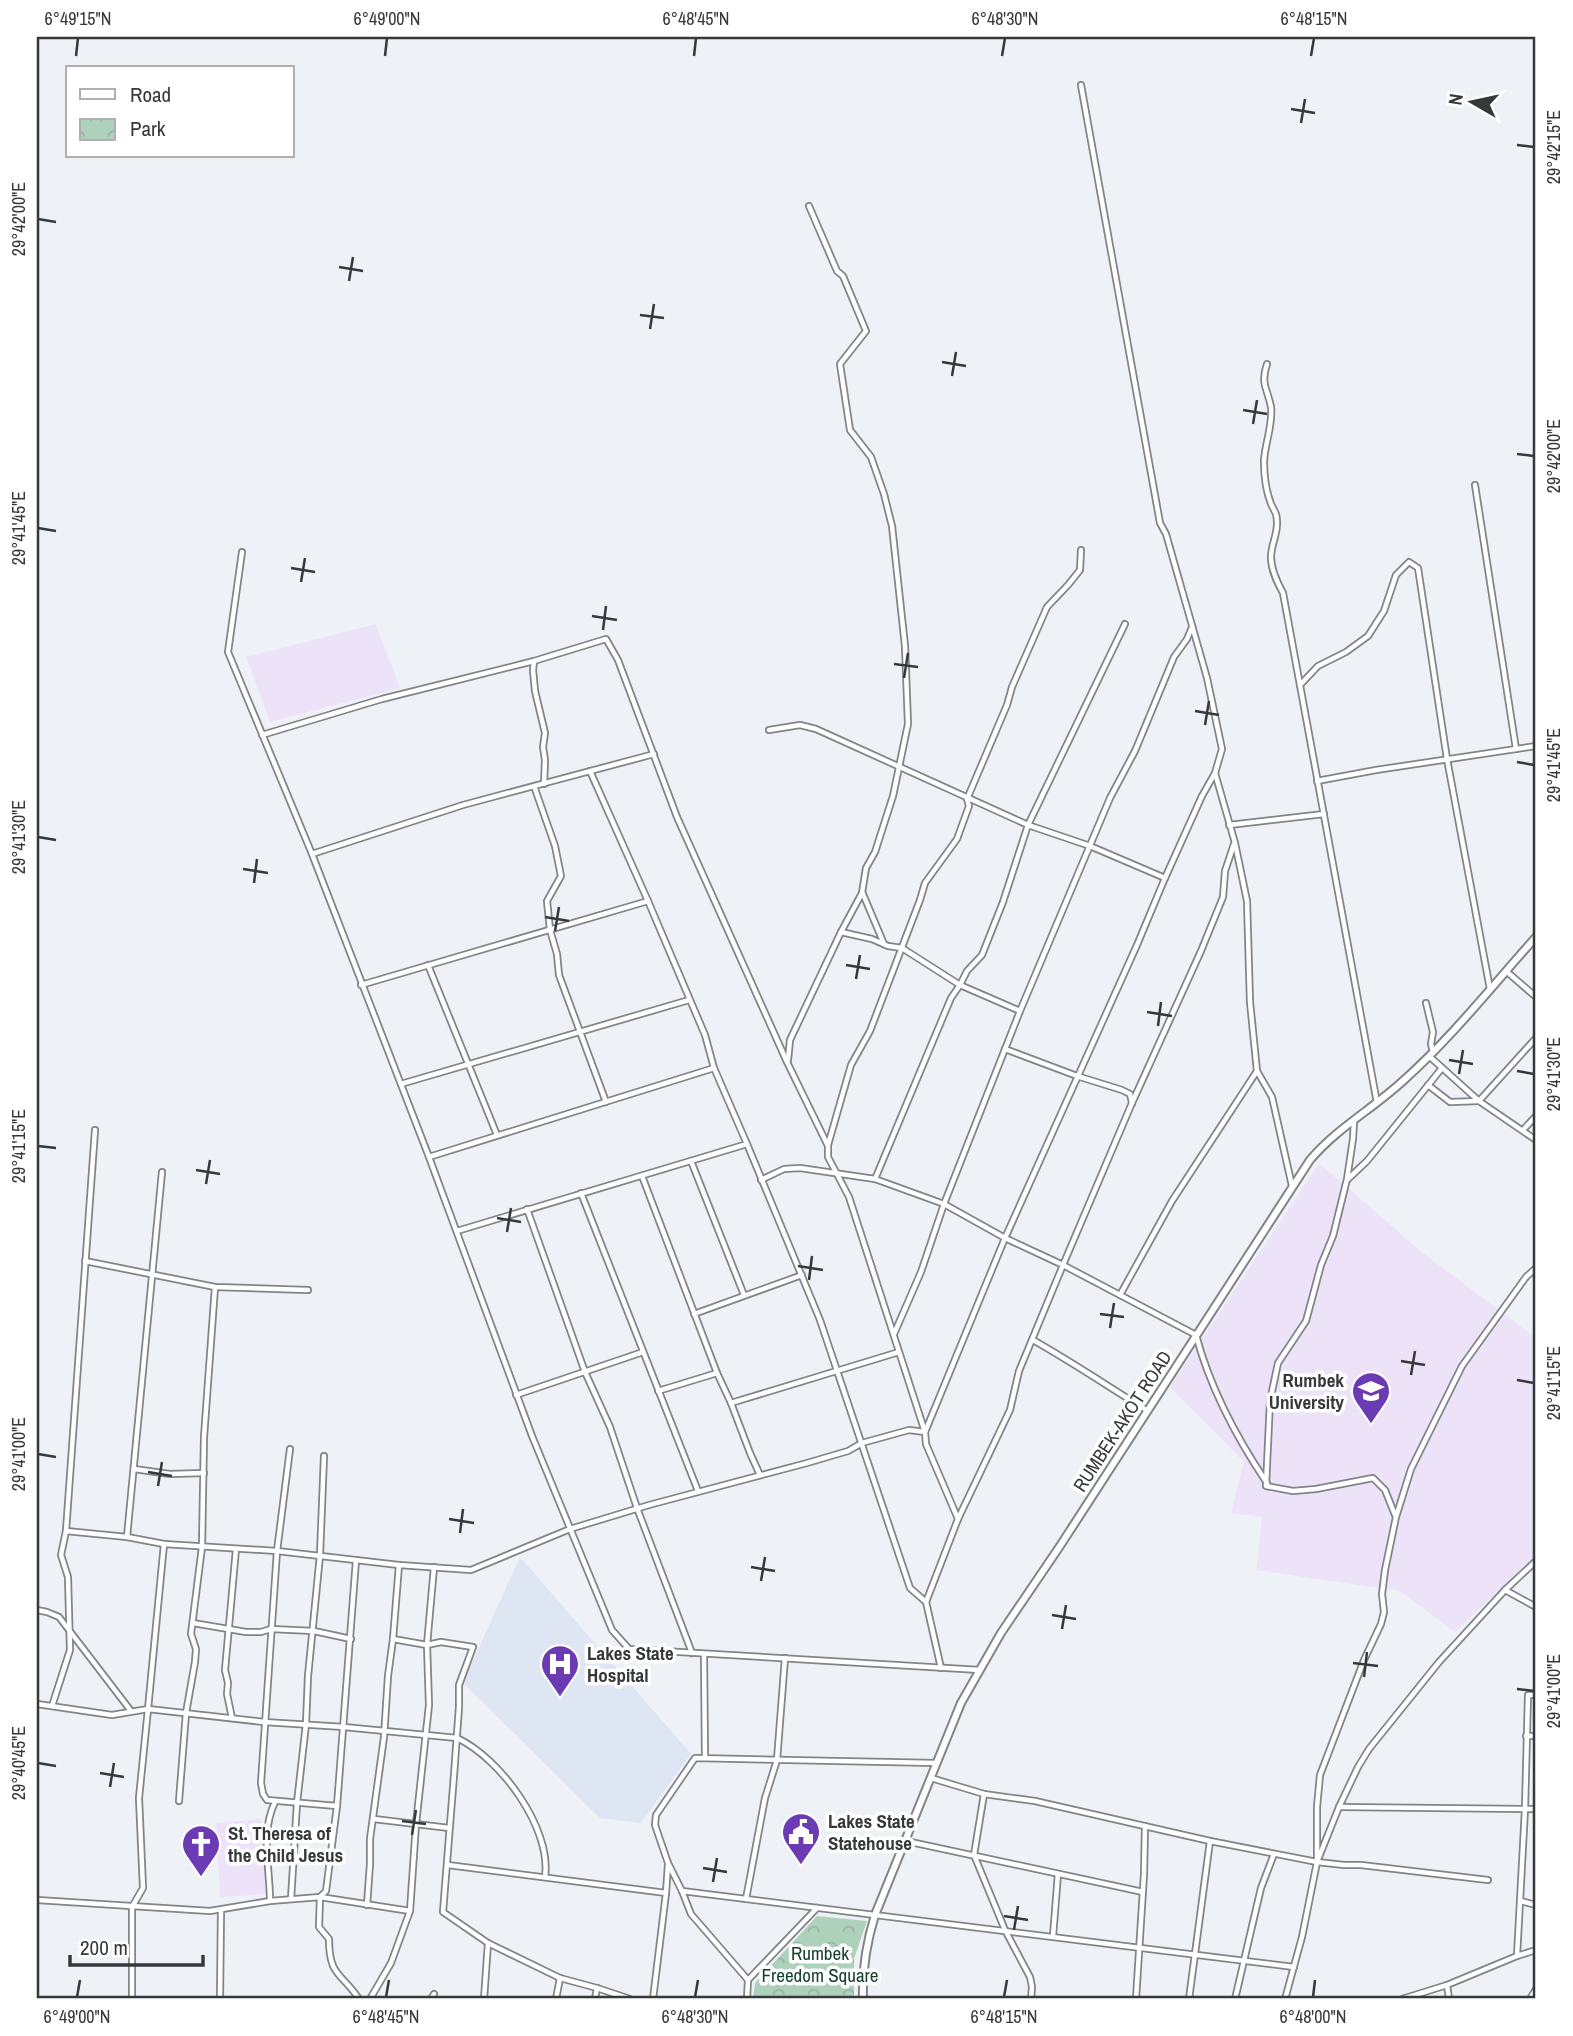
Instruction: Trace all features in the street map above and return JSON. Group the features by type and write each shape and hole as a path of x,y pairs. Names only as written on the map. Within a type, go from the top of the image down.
{"main road":[{"name":"RUMBEK-AKOT ROAD","path":"863,1999 863,1962 875,1915 961,1703 1001,1633 1292,1186 1321,1147 1335,1133 1377,1104 1431,1054 1536,937"}],"street":[{"path":"925,1432 1004,1238 1202,796 1215,773 1222,749 1207,678 1166,534 1160,523 1081,85"},
{"path":"787,1062 790,1040 862,893 866,868 875,852 893,796 908,724 905,646 892,526 871,457 850,430 840,364 866,331 809,206"},
{"path":"1267,364 1265,389 1271,407 1264,461 1266,487 1276,512 1276,536 1270,556 1275,578 1283,593 1377,1104"},
{"path":"1475,485 1516,749"},
{"path":"958,1519 926,1444 925,1432 849,1197 828,1157 828,1146 851,1065 870,1031 925,883 957,839 970,806 967,799 1012,688 1047,607 1069,586 1080,569 1081,550"},
{"path":"242,552 228,652 312,854 457,1231 516,1395 612,1630 629,1649 980,1670"},
{"path":"1300,685 1318,666 1346,652 1368,636 1384,611 1396,575 1409,562 1418,568 1447,759 1490,989"},
{"path":"875,1179 951,998 967,971 982,955 1003,902 1028,825 1125,624"},
{"path":"893,1334 921,1272 944,1205 1020,1011 1110,798 1135,751 1174,657 1187,639 1192,626"},
{"path":"261,735 382,699 534,661 606,639 618,660 677,817 787,1062 828,1146"},
{"path":"534,661 535,691 545,733 544,784"},
{"path":"769,730 800,725 816,729 967,799 1165,878"},
{"path":"1318,781 1536,746"},
{"path":"312,854 463,806 654,754"},
{"path":"590,771 649,901 705,1035 714,1068 802,1275 910,1588 926,1602"},
{"path":"1215,773 1235,844 1247,901 1250,1002 1257,1071 1272,1097 1292,1186"},
{"path":"534,786 555,846 561,876 547,901 559,975 606,1102"},
{"path":"1230,825 1324,814"},
{"path":"941,1668 926,1602 958,1519 1010,1410 1019,1371 1063,1265 1201,951 1223,897 1225,872 1235,844"},
{"path":"862,893 885,944"},
{"path":"361,985 649,901"},
{"path":"841,932 902,948 960,985 1020,1011"},
{"path":"428,965 496,1135"},
{"path":"1506,971 1536,997"},
{"path":"401,1084 689,1000"},
{"path":"1426,1003 1433,1031 1431,1054 1442,1068 1479,1101 1536,1140"},
{"path":"1428,1085 1450,1102 1479,1101 1536,1038"},
{"path":"1005,1049 1122,1090 1130,1094 1132,1103"},
{"path":"429,1157 714,1068"},
{"path":"1347,1179 1367,1161 1442,1068"},
{"path":"1120,1295 1172,1201 1257,1071"},
{"path":"1523,1130 1536,1116"},
{"path":"1267,1483 1270,1401 1278,1363 1306,1321 1321,1265 1333,1236 1347,1179 1354,1120"},
{"path":"52,1706 70,1650 68,1577 61,1555 66,1531 95,1130"},
{"path":"457,1231 747,1144"},
{"path":"691,1161 744,1295"},
{"path":"761,1180 784,1169 800,1168 875,1179 944,1205 1196,1335 1204,1366 1232,1424 1267,1483 1266,1486 1293,1491 1373,1478 1385,1489 1396,1517"},
{"path":"127,1537 162,1172"},
{"path":"642,1177 717,1373 760,1475"},
{"path":"581,1194 698,1491"},
{"path":"527,1209 585,1372 610,1427 692,1653"},
{"path":"85,1261 215,1287 308,1290"},
{"path":"1317,1861 1320,1775 1364,1660 1381,1625 1385,1570 1410,1469 1456,1376 1526,1277 1536,1268"},
{"path":"695,1314 802,1275"},
{"path":"179,1801 186,1713 196,1648 191,1634 202,1547 204,1437 215,1287"},
{"path":"1033,1340 1147,1411"},
{"path":"516,1395 643,1352"},
{"path":"731,1403 899,1352"},
{"path":"658,1391 717,1373"},
{"path":"66,1531 164,1544 277,1551 471,1570 570,1529 638,1508 838,1454 862,1443 909,1430 925,1432"},
{"path":"290,1449 277,1551 261,1783 267,1800 337,1806"},
{"path":"291,1899 320,1555 324,1456"},
{"path":"134,1469 170,1474 204,1473"},
{"path":"132,1999 132,1907 143,1888 139,1798 164,1544"},
{"path":"232,1718 225,1670 236,1549"},
{"path":"356,1560 337,1806 326,1891 320,1897 319,1927 329,1939 333,1968 359,1999"},
{"path":"1285,1999 1317,1861 1339,1807 1369,1749 1419,1686 1505,1590 1536,1562"},
{"path":"367,1905 370,1839 385,1732 399,1565"},
{"path":"370,1999 391,1963 410,1911 429,1705 427,1645 434,1567"},
{"path":"1505,1590 1536,1607"},
{"path":"37,1610 59,1617 131,1712"},
{"path":"193,1623 261,1632 271,1629 314,1631 351,1639"},
{"path":"393,1639 427,1645 441,1642 473,1647 459,1685 443,1912 488,1943 560,1978 630,1999"},
{"path":"704,1654 705,1758"},
{"path":"746,1899 765,1798 777,1760 785,1658"},
{"path":"1517,1956 1528,1695 1536,1695"},
{"path":"37,1704 112,1714 148,1709 264,1722 457,1738 474,1746 521,1797 540,1837 545,1877"},
{"path":"1526,1736 1536,1736"},
{"path":"748,1980 691,1914 668,1863 655,1825 656,1815 695,1758 937,1763"},
{"path":"931,1778 984,1794 1035,1801 1274,1854 1344,1865 1361,1864 1488,1880"},
{"path":"984,1794 974,1855 1005,1930 1030,1977 1031,1999"},
{"path":"270,1901 267,1836 275,1802"},
{"path":"1339,1807 1536,1809"},
{"path":"373,1819 449,1828"},
{"path":"1136,1999 1145,1826"},
{"path":"1189,1999 1210,1841"},
{"path":"906,1842 1143,1892"},
{"path":"1235,1999 1261,1888 1274,1854"},
{"path":"653,1999 668,1863"},
{"path":"448,1865 666,1893"},
{"path":"1053,1936 1058,1874"},
{"path":"682,1891 1294,1967"},
{"path":"37,1900 210,1911 270,1901 320,1897 410,1911"},
{"path":"1521,1901 1536,1905"},
{"path":"747,1999 748,1980 817,1908"},
{"path":"220,1999 221,1910"},
{"path":"484,1999 488,1943"},
{"path":"1402,1999 1536,1951"},
{"path":"556,1999 560,1978"},
{"path":"1447,1985 1449,1999"},
{"path":"595,1999 597,1988"},
{"path":"1530,1999 1536,1989"}],"shaded area":[{"path":"376,624 400,688 270,722 246,657"},
{"name":"Rumbek University","path":"1319,1163 1423,1253 1536,1338 1536,1556 1455,1632 1400,1591 1256,1570 1262,1517 1231,1513 1244,1462 1170,1387"},
{"name":"Lakes State Hospital","path":"520,1557 691,1754 641,1823 600,1818 463,1683"},
{"path":"261,1819 266,1894 220,1897 216,1823"}],"green space":[{"name":"Rumbek Freedom Square","path":"817,1916 867,1921 854,1959 854,1999 753,1999 755,1983"}],"place":[{"name":"Rumbek University","path":"1371,1425"},
{"name":"Lakes State Hospital","path":"560,1698"},
{"name":"Lakes State Statehouse","path":"801,1866"},
{"name":"St. Theresa of the Child Jesus","path":"201,1878"}]}
